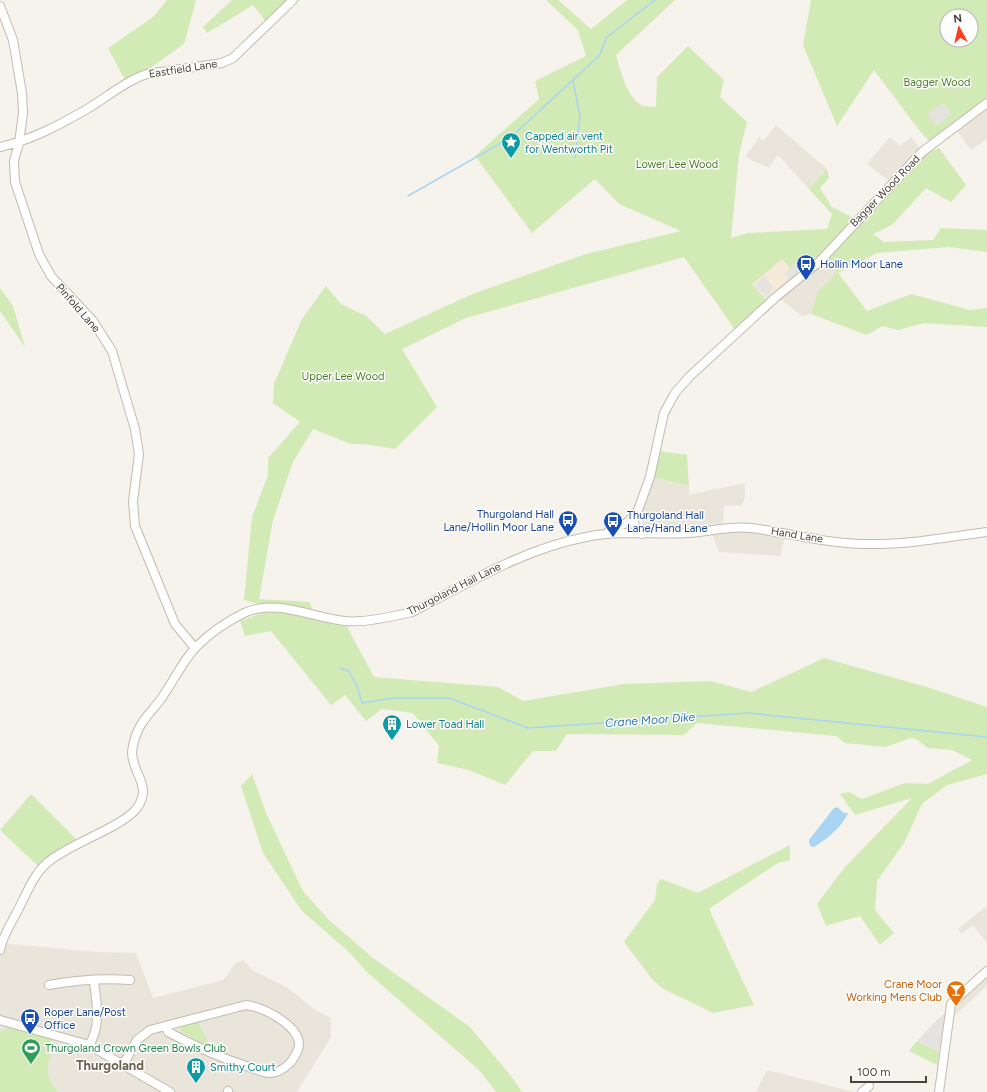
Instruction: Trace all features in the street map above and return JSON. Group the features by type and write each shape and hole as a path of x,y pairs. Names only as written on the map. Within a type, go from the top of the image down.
{"street":[{"name":"Eastfield Lane","path":"0,148 19,143 88,108 135,78 147,74 222,63 233,58 293,0"},
{"name":"Pinfold Lane","path":"0,6 13,40 18,61 23,113 19,143 14,161 15,182 38,254 51,276 93,321 112,351 136,429 138,454 133,501 135,526 173,621 195,648"},
{"name":"Bagger Wood Road","path":"633,516 638,510 650,477 664,413 675,393 689,377 776,297 819,262 922,152 987,103"},
{"path":"606,534 628,522 633,516"},
{"path":"633,516 635,526 642,534"},
{"name":"Hand Lane","path":"606,534 690,533 727,528 750,528 838,542 894,544 987,532"},
{"name":"Thurgoland Hall Lane","path":"0,948 42,867 54,857 122,820 136,810 142,799 144,790 132,754 134,741 142,724 161,699 195,648 219,627 250,611 275,608 312,613 335,620 348,621 400,615 412,612 523,555 546,546 606,534"},
{"path":"939,1092 950,1004 987,971"},
{"path":"49,985 114,978 130,980"},
{"path":"89,1045 96,1031 97,1023 94,980"},
{"path":"123,1065 137,1040 150,1030 246,1005 256,1006 269,1012 292,1030 299,1045 297,1053 283,1069 268,1073 238,1064 197,1047 168,1032 166,1027"},
{"path":"0,1020 89,1045 170,1092"},
{"path":"862,1092 868,1086"}],"shaded area":[{"path":"943,103 952,114 936,126 927,114"},
{"path":"987,107 987,139 971,150 957,131"},
{"path":"776,125 827,169 809,189 778,155 769,168 745,157 759,137 763,141"},
{"path":"890,137 900,146 911,137 920,149 889,181 867,164"},
{"path":"802,257 810,265 767,301 752,284 783,258"},
{"path":"801,259 806,264 789,280 784,274"},
{"path":"826,261 837,273 817,292 811,314 802,316 780,299"},
{"path":"764,276 773,287 768,299 754,285"},
{"path":"653,477 689,486 689,495 745,483 745,497 742,505 724,506 723,523 650,530 643,525 640,515"},
{"path":"749,529 785,536 780,556 719,552 712,534"},
{"path":"985,907 987,910 987,943 973,925 962,934 958,929"},
{"path":"0,943 95,952 136,953 153,998 223,980 236,963 243,960 252,970 288,988 312,1008 331,1018 331,1037 297,1092 0,1092"},
{"path":"987,973 987,986 952,1018 953,1004"},
{"path":"948,1010 939,1052 917,1041 934,1023"},
{"path":"767,1070 855,1092 756,1092"}],"green space":[{"path":"167,0 196,0 184,44 146,71 133,74 125,80 108,48 153,17"},
{"path":"232,0 300,0 287,12 286,7 266,22 253,5 207,33 203,27"},
{"path":"546,0 558,0 591,29 627,0 675,0 616,55 628,89 636,101 643,106 656,107 657,77 688,46 724,80 720,97 747,122 739,154 731,238 748,233 827,229 832,214 809,189 827,169 829,178 820,188 832,207 861,222 924,154 939,148 966,185 951,202 926,188 892,225 873,234 884,242 933,240 941,228 987,230 987,252 949,247 877,253 838,273 867,311 911,294 970,310 987,308 987,327 924,323 898,330 882,326 867,335 811,314 817,292 837,273 826,261 832,251 827,247 810,265 802,257 790,268 782,259 752,284 767,301 736,331 684,257 466,318 402,349 437,407 395,449 364,444 351,444 313,429 293,462 273,520 259,599 310,602 312,609 269,605 244,600 252,517 268,475 268,458 300,422 273,403 274,384 302,319 326,286 341,304 366,316 385,334 475,293 586,254 681,231 619,204 595,179 532,233 475,156 539,99 535,81 586,56 578,30"},
{"name":"Bagger Wood","path":"811,0 987,0 987,97 931,143 919,130 874,70 837,126 803,45"},
{"path":"0,288 13,306 25,347 0,311"},
{"path":"659,451 687,455 689,486 653,477"},
{"path":"274,612 303,616 347,627 374,677 498,687 523,701 624,684 711,681 751,692 824,658 927,687 987,707 987,774 947,785 922,804 904,843 877,881 875,910 894,933 880,945 860,916 826,926 817,904 845,867 912,798 855,815 840,794 849,792 862,799 905,783 928,784 972,760 952,750 928,748 916,739 910,738 886,747 845,743 836,736 697,723 684,735 567,734 556,751 533,751 505,785 469,770 437,763 439,746 413,713 382,709 366,721 345,695 331,705 271,631 245,636 240,621 262,613"},
{"path":"252,774 266,813 303,891 328,919 373,958 470,1027 511,1076 522,1092 496,1092 480,1071 367,972 349,952 302,911 263,853 241,786"},
{"path":"31,794 76,839 38,866 0,830"},
{"path":"790,845 790,860 778,863 709,909 754,1005 713,1013 662,988 652,979 624,942 655,900 657,884 661,879 698,893"},
{"path":"198,1022 212,1049 182,1032 180,1027"},
{"path":"10,1027 50,1037 54,1041 48,1074 53,1086 58,1092 0,1092 0,1032"},
{"path":"917,1041 939,1052 937,1065 909,1051"}],"water":[{"path":"837,807 844,813 848,813 842,823 824,840 814,847 810,846 809,840 834,808"}],"waterway":[{"path":"408,196 510,138 599,56 607,37 655,0"},
{"path":"573,81 580,116 575,158"},
{"name":"Crane Moor Dike","path":"341,668 349,671 358,689 362,703 393,698 449,698 528,728 748,713 987,737"}],"place":[{"name":"Capped air vent for Wentworth Pit","path":"511,159"},
{"name":"Hollin Moor Lane","path":"806,281"},
{"name":"Thurgoland Hall Lane/Hollin Moor Lane","path":"568,537"},
{"name":"Thurgoland Hall Lane/Hand Lane","path":"613,538"},
{"name":"Lower Toad Hall","path":"392,741"},
{"name":"Crane Moor Working Mens Club","path":"956,1007"},
{"name":"Roper Lane/Post Office","path":"30,1035"},
{"name":"Thurgoland Crown Green Bowls Club","path":"31,1065"},
{"name":"Smithy Court","path":"196,1084"}],"district":[{"name":"Thurgoland","path":"110,1065"}],"park label":[{"name":"Lower Lee Wood","path":"677,164"},
{"name":"Upper Lee Wood","path":"343,376"}]}
